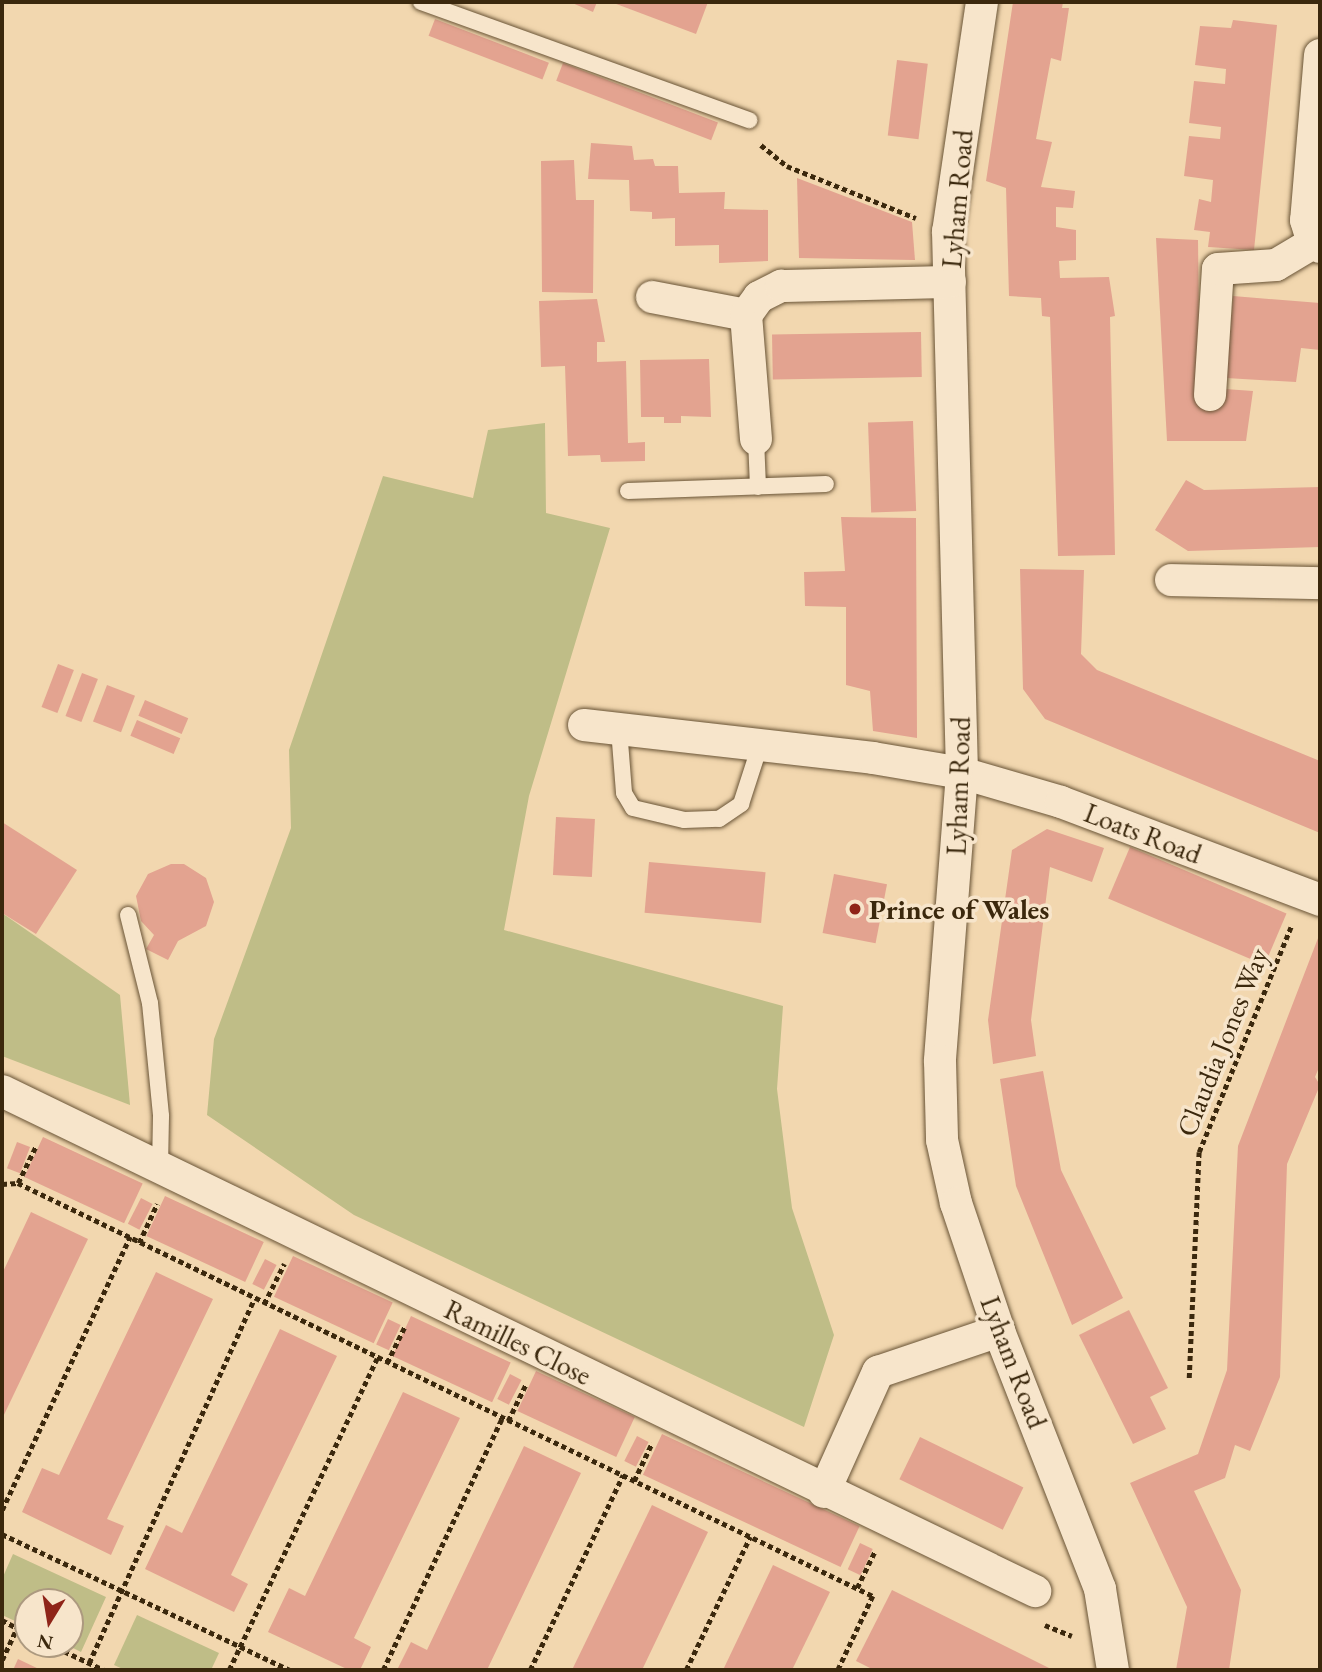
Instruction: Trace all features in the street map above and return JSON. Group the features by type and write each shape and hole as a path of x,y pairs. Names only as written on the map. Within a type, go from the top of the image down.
{"street":[{"name":"Lyham Road","path":"982,2 948,231 962,773 940,1061 942,1140 956,1203 999,1331 1076,1519 1100,1589 1113,1670"},
{"path":"1210,395 1218,269 1276,265 1317,245 1306,220 1320,55"},
{"path":"756,439 746,315 759,297 781,286 950,282"},
{"path":"652,297 746,315"},
{"path":"1171,580 1320,583"},
{"name":"Loats Road","path":"584,725 760,745 962,773 1061,802 1313,897"},
{"name":"Ramilles Close","path":"2,1091 889,1524 1035,1591"},
{"path":"824,1492 878,1372 999,1331"}],"lane":[{"path":"421,2 749,120"},
{"path":"756,439 758,487"},
{"path":"628,491 826,484"},
{"path":"618,729 624,793 632,808 684,820 719,819 741,804 760,745"},
{"path":"128,915 150,1003 166,1172"}],"path":[{"path":"720,111 787,166 948,231"},
{"name":"Claudia Jones Way","path":"1189,1378 1199,1152 1313,897"},
{"path":"139,1243 166,1172"},
{"path":"2,1185 18,1183 254,1300 873,1596 838,1670"},
{"path":"264,1304 299,1235"},
{"path":"2,1510 130,1237"},
{"path":"387,1363 420,1295"},
{"path":"89,1663 254,1300"},
{"path":"508,1421 541,1353"},
{"path":"229,1670 377,1358"},
{"path":"383,1670 502,1418"},
{"path":"530,1670 623,1475"},
{"path":"856,1588 889,1524"},
{"path":"2,1534 290,1670"},
{"path":"686,1670 750,1537"},
{"path":"1035,1591 1043,1624 1070,1636 1109,1633"},
{"path":"2,1660 14,1634"},
{"path":"79,1658 104,1670"}],"shaded area":[{"path":"545,423 546,513 610,528 529,796 504,930 783,1006 777,1089 792,1208 834,1335 804,1427 354,1215 207,1115 214,1039 291,828 289,750 383,476 473,498 488,430"},
{"path":"2,913 120,995 130,1105 2,1056"},
{"path":"13,1554 106,1597 84,1645 84,1588 14,1588 14,1621 2,1615 2,1579"},
{"path":"137,1615 219,1653 211,1670 125,1670 114,1665"}],"building":[{"path":"570,2 597,2 593,12"},
{"path":"611,2 708,2 696,34"},
{"path":"1013,2 1063,2 1062,8 1069,8 1061,61 1051,58 1036,139 1052,142 1041,187 1075,191 1073,208 1056,207 1056,227 1076,230 1076,260 1059,261 1060,278 1109,277 1115,316 1110,317 1115,555 1058,556 1050,317 1042,316 1041,298 1009,296 1006,188 986,181"},
{"path":"435,19 549,63 542,80 429,36"},
{"path":"1233,20 1277,25 1254,250 1208,247 1210,232 1194,230 1199,199 1211,202 1213,180 1184,176 1189,136 1220,139 1221,127 1189,123 1194,81 1225,84 1226,69 1195,65 1200,26 1231,28"},
{"path":"897,60 928,64 919,139 888,135"},
{"path":"563,63 718,122 711,140 556,81"},
{"path":"591,143 632,146 634,160 653,159 655,166 678,166 679,193 725,192 724,209 768,210 768,261 719,263 719,245 675,246 675,218 652,219 652,212 630,211 629,180 588,179"},
{"path":"574,160 576,200 594,200 593,293 542,292 541,161"},
{"path":"797,178 912,222 915,260 799,258"},
{"path":"1156,238 1198,240 1200,406 1220,407 1225,389 1253,391 1246,441 1167,441"},
{"path":"1233,296 1320,303 1320,350 1301,348 1296,382 1226,378"},
{"path":"597,299 605,342 597,342 597,362 626,361 628,443 645,442 645,461 601,462 600,455 568,456 565,366 541,367 539,301"},
{"path":"921,332 922,377 773,380 772,335"},
{"path":"709,359 711,417 681,416 681,423 664,423 664,417 641,417 640,360"},
{"path":"913,421 916,511 871,513 868,423"},
{"path":"1186,480 1204,490 1320,487 1320,547 1188,551 1155,530"},
{"path":"841,517 916,518 917,738 873,731 870,691 846,685 846,607 805,606 804,572 845,571"},
{"path":"1020,569 1084,570 1081,654 1097,670 1320,761 1320,833 1045,719 1023,689"},
{"path":"58,664 74,670 57,713 42,707"},
{"path":"82,673 98,679 81,722 66,716"},
{"path":"107,685 135,696 121,732 93,721"},
{"path":"145,700 188,718 182,734 138,716"},
{"path":"137,720 180,738 174,754 130,736"},
{"path":"556,817 595,819 592,877 553,875"},
{"path":"2,822 77,870 36,934 2,913"},
{"path":"1047,829 1104,848 1092,882 1050,867 1031,1020 1036,1056 993,1064 988,1020 1012,850"},
{"path":"1130,847 1286,913 1265,965 1108,899"},
{"path":"649,862 766,872 761,923 645,913"},
{"path":"171,864 184,864 206,878 214,902 206,926 178,941 168,960 146,949 154,935 141,921 136,896 148,874"},
{"name":"Prince of Wales","path":"834,874 887,884 876,943 823,933"},
{"path":"1320,933 1320,1065 1315,1077 1320,1085 1287,1164 1280,1377 1250,1451 1235,1445 1225,1478 1194,1491 1241,1590 1229,1670 1176,1670 1187,1607 1130,1483 1198,1454 1227,1370 1238,1146"},
{"path":"1043,1071 1061,1170 1123,1298 1072,1325 1016,1186 1000,1079"},
{"path":"43,1137 143,1183 124,1223 24,1177"},
{"path":"17,1142 30,1147 20,1173 7,1168"},
{"path":"165,1196 264,1242 245,1282 146,1236"},
{"path":"141,1198 153,1204 139,1230 128,1224"},
{"path":"31,1212 88,1239 2,1419 2,1274"},
{"path":"293,1256 393,1302 374,1343 274,1297"},
{"path":"265,1259 277,1265 264,1290 252,1284"},
{"path":"156,1272 213,1299 107,1519 124,1526 111,1555 22,1512 42,1468 59,1475"},
{"path":"1129,1310 1168,1388 1150,1397 1166,1429 1133,1444 1079,1335"},
{"path":"411,1316 511,1362 492,1402 392,1356"},
{"path":"388,1319 401,1325 389,1350 376,1344"},
{"path":"280,1329 337,1356 231,1575 248,1584 234,1612 145,1569 166,1525 182,1533"},
{"path":"536,1371 635,1417 616,1457 517,1411"},
{"path":"510,1374 522,1380 509,1405 497,1399"},
{"path":"403,1392 460,1418 354,1638 371,1647 360,1670 349,1670 268,1632 289,1588 305,1596"},
{"path":"662,1434 860,1526 841,1567 643,1475"},
{"path":"637,1436 649,1442 636,1467 624,1461"},
{"path":"920,1437 1023,1487 1003,1530 899,1479"},
{"path":"524,1446 581,1473 487,1670 397,1670 411,1642 427,1650"},
{"path":"652,1505 708,1532 642,1670 572,1670"},
{"path":"860,1543 873,1549 860,1575 848,1569"},
{"path":"773,1565 830,1592 792,1670 723,1670"},
{"path":"892,1590 1053,1670 874,1670 856,1661"},
{"path":"18,1659 41,1670 13,1670"}],"place":[{"name":"Prince of Wales","path":"855,909"}]}
